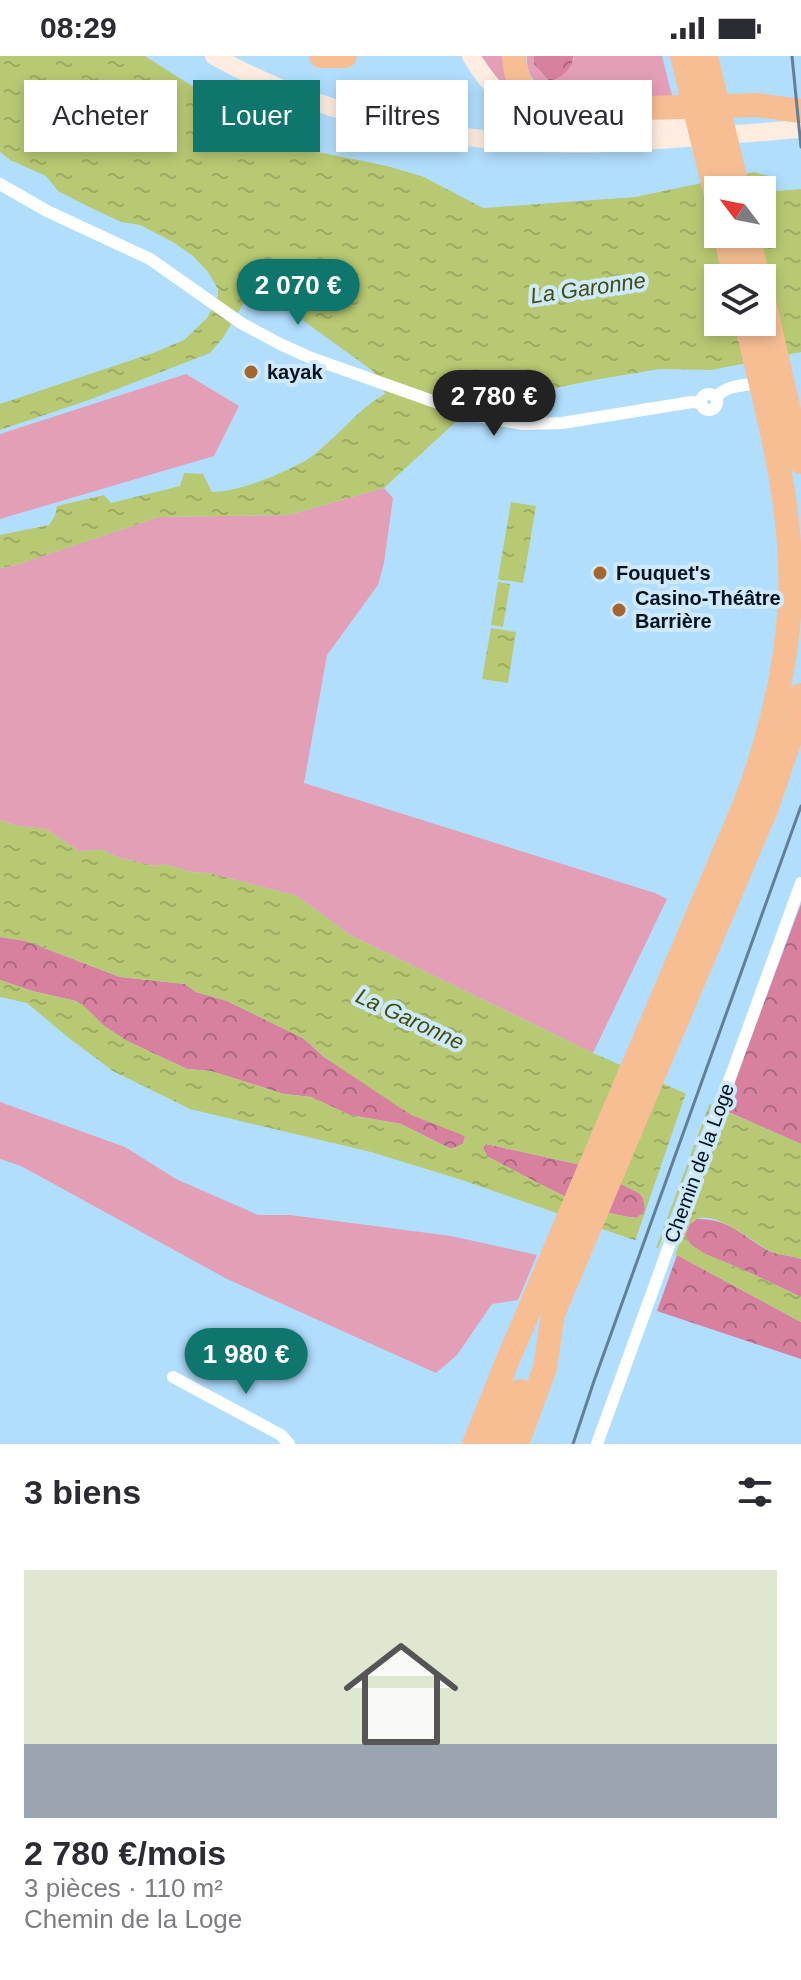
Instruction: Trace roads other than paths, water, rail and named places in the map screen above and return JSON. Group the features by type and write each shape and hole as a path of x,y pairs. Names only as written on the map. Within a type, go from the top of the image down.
{"highway":[{"path":"321,56 345,56"},
{"path":"514,56 515,72 521,85 542,104 555,108 758,105 801,112"},
{"path":"667,56 670,63 702,73"},
{"path":"682,56 702,73 734,176"},
{"path":"702,73 715,176"},
{"path":"751,336 801,462"},
{"path":"720,890 761,760 779,690 787,634 790,598 788,539 767,336"},
{"path":"498,1444 542,1310 720,890 782,767 801,695"},
{"path":"460,1444 473,1417 542,1310"},
{"path":"517,1444 545,1368 542,1310"},
{"path":"474,1444 507,1362"}],"main road":[{"path":"214,56 302,97 345,112 462,137 605,143 801,129"},
{"path":"471,56 484,78 510,103 523,113 556,124 579,127 801,112"}],"street":[{"path":"0,176 59,210 151,253 202,293"},
{"path":"0,184 47,211 150,259 284,346 472,415 522,424 562,423 692,402 713,410 720,392 801,377"},
{"name":"Chemin de la Loge","path":"597,1444 799,887"},
{"path":"173,1377 281,1435 289,1444"}],"water":[{"name":"La Garonne","path":"0,56 145,56 193,87 193,152 318,152 424,177 483,208 635,197 704,183 704,248 776,248 776,189 801,189 801,352 712,370 660,369 474,405 384,488 289,515 159,517 0,568 0,535 49,525 57,506 104,495 111,503 180,486 184,473 203,474 212,492 260,481 309,459 385,394 373,371 287,309 268,304 243,304 223,338 210,353 89,400 0,430 0,404 184,340 207,318 218,297 218,289 208,272 173,242 140,225 121,222 89,207 58,191 46,176 10,160 0,152"},
{"path":"754,172 768,176 735,176"},
{"path":"511,502 536,506 523,583 498,579"},
{"path":"498,582 510,584 503,627 491,625"},
{"path":"491,628 516,632 508,683 482,679"},
{"name":"La Garonne","path":"0,820 18,826 46,829 79,851 104,850 117,857 154,866 164,864 209,873 297,896 350,935 593,1053 801,1144 801,1259 774,1253 720,1221 709,1218 699,1218 691,1223 685,1235 691,1245 705,1254 801,1297 801,1322 677,1255 462,1180 371,1152 190,1109 113,1071 27,1003 0,997 0,980 76,1001 127,1041 187,1069 211,1071 284,1094 311,1097 350,1115 401,1124 451,1149 463,1144 465,1136 411,1115 324,1057 303,1038 227,1001 196,992 185,984 120,977 26,941 0,937","holes":["486,1144 586,1166 639,1193 645,1210 637,1218 580,1203 488,1157 483,1149"]}],"railway":[{"path":"792,56 801,147"},
{"path":"573,1444 801,806"}],"place":[{"name":"kayak","path":"251,372"},
{"name":"Fouquet's","path":"600,573"},
{"name":"Casino-Théâtre Barrière","path":"619,610"}]}
